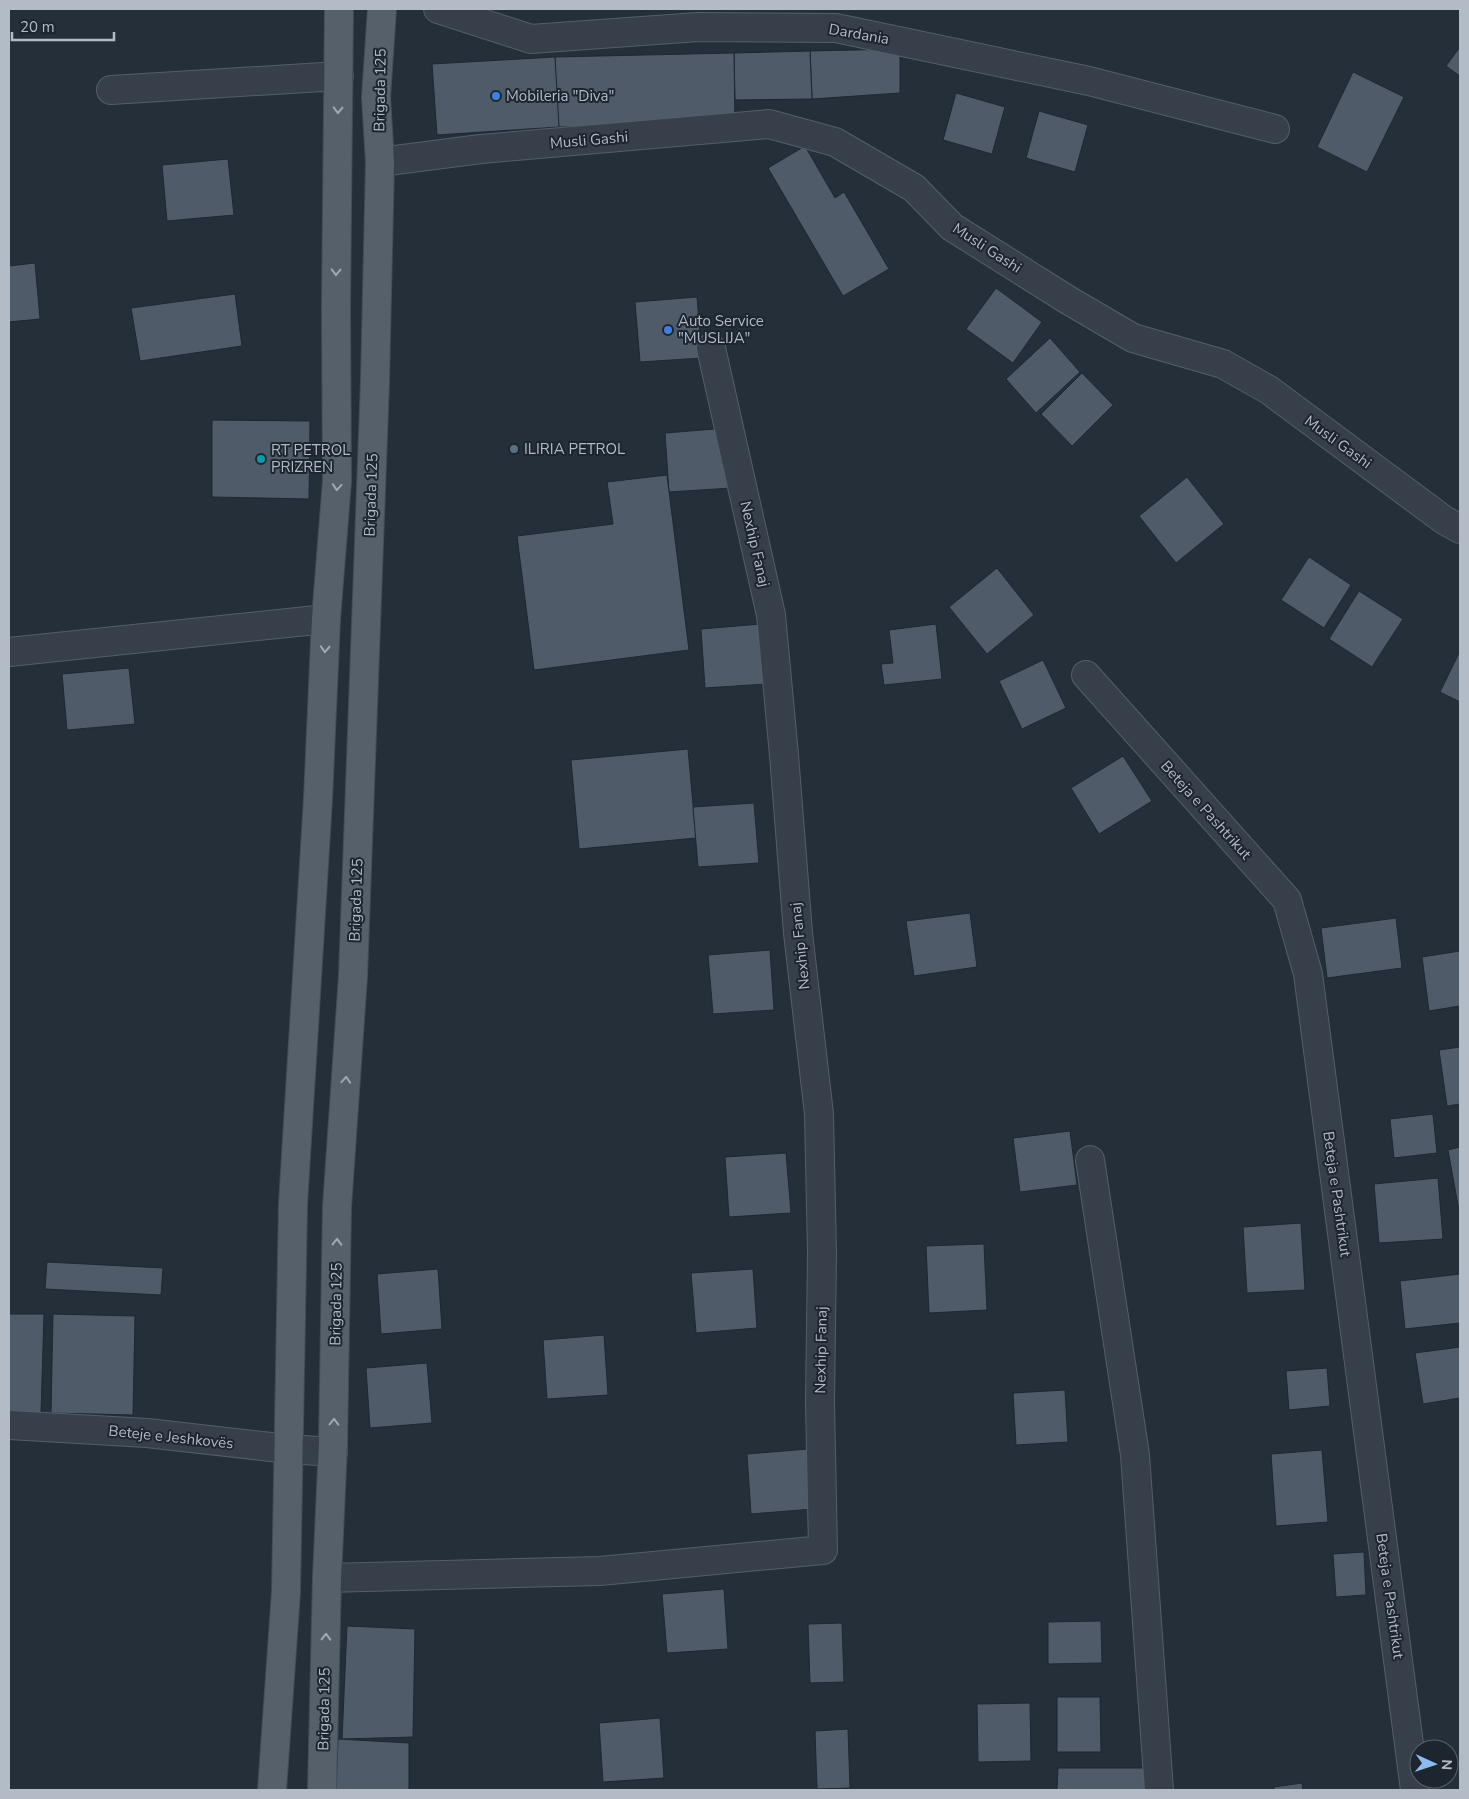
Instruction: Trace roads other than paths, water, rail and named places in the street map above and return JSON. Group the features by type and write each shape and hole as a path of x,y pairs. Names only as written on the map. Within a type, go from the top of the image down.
{"main road":[{"path":"272,1790 286,1592 293,1204 318,799 326,619 337,482 336,309 339,9"},
{"name":"Brigada 125","path":"322,1790 327,1578 333,1452 337,1207 353,976 375,381 380,162 376,97 382,9"}],"street":[{"name":"Dardania","path":"438,9 531,39 698,28 836,28 1089,81 1275,129"},
{"path":"111,90 338,76"},
{"name":"Musli Gashi","path":"380,162 481,149 769,124 835,142 914,188 952,227 1133,338 1223,364 1269,390 1444,520 1460,529"},
{"name":"Nexhip Fanaj","path":"327,1578 600,1571 824,1550 820,1402 822,1253 819,1114 798,933 784,755 770,615 711,348"},
{"path":"9,652 326,619"},
{"name":"Beteja e Pashtrikut","path":"1086,675 1287,900 1308,974 1415,1790"},
{"path":"1090,1160 1135,1455 1159,1790"},
{"name":"Beteje e Jeshkovës","path":"9,1424 147,1432 289,1449 333,1452"}],"place":[{"name":"Mobileria \"Diva\"","path":"496,96"},
{"name":"Auto Service \"MUSLIJA\"","path":"668,330"},
{"name":"ILIRIA PETROL","path":"514,449"},
{"name":"RT PETROL PRIZREN","path":"261,459"}]}
